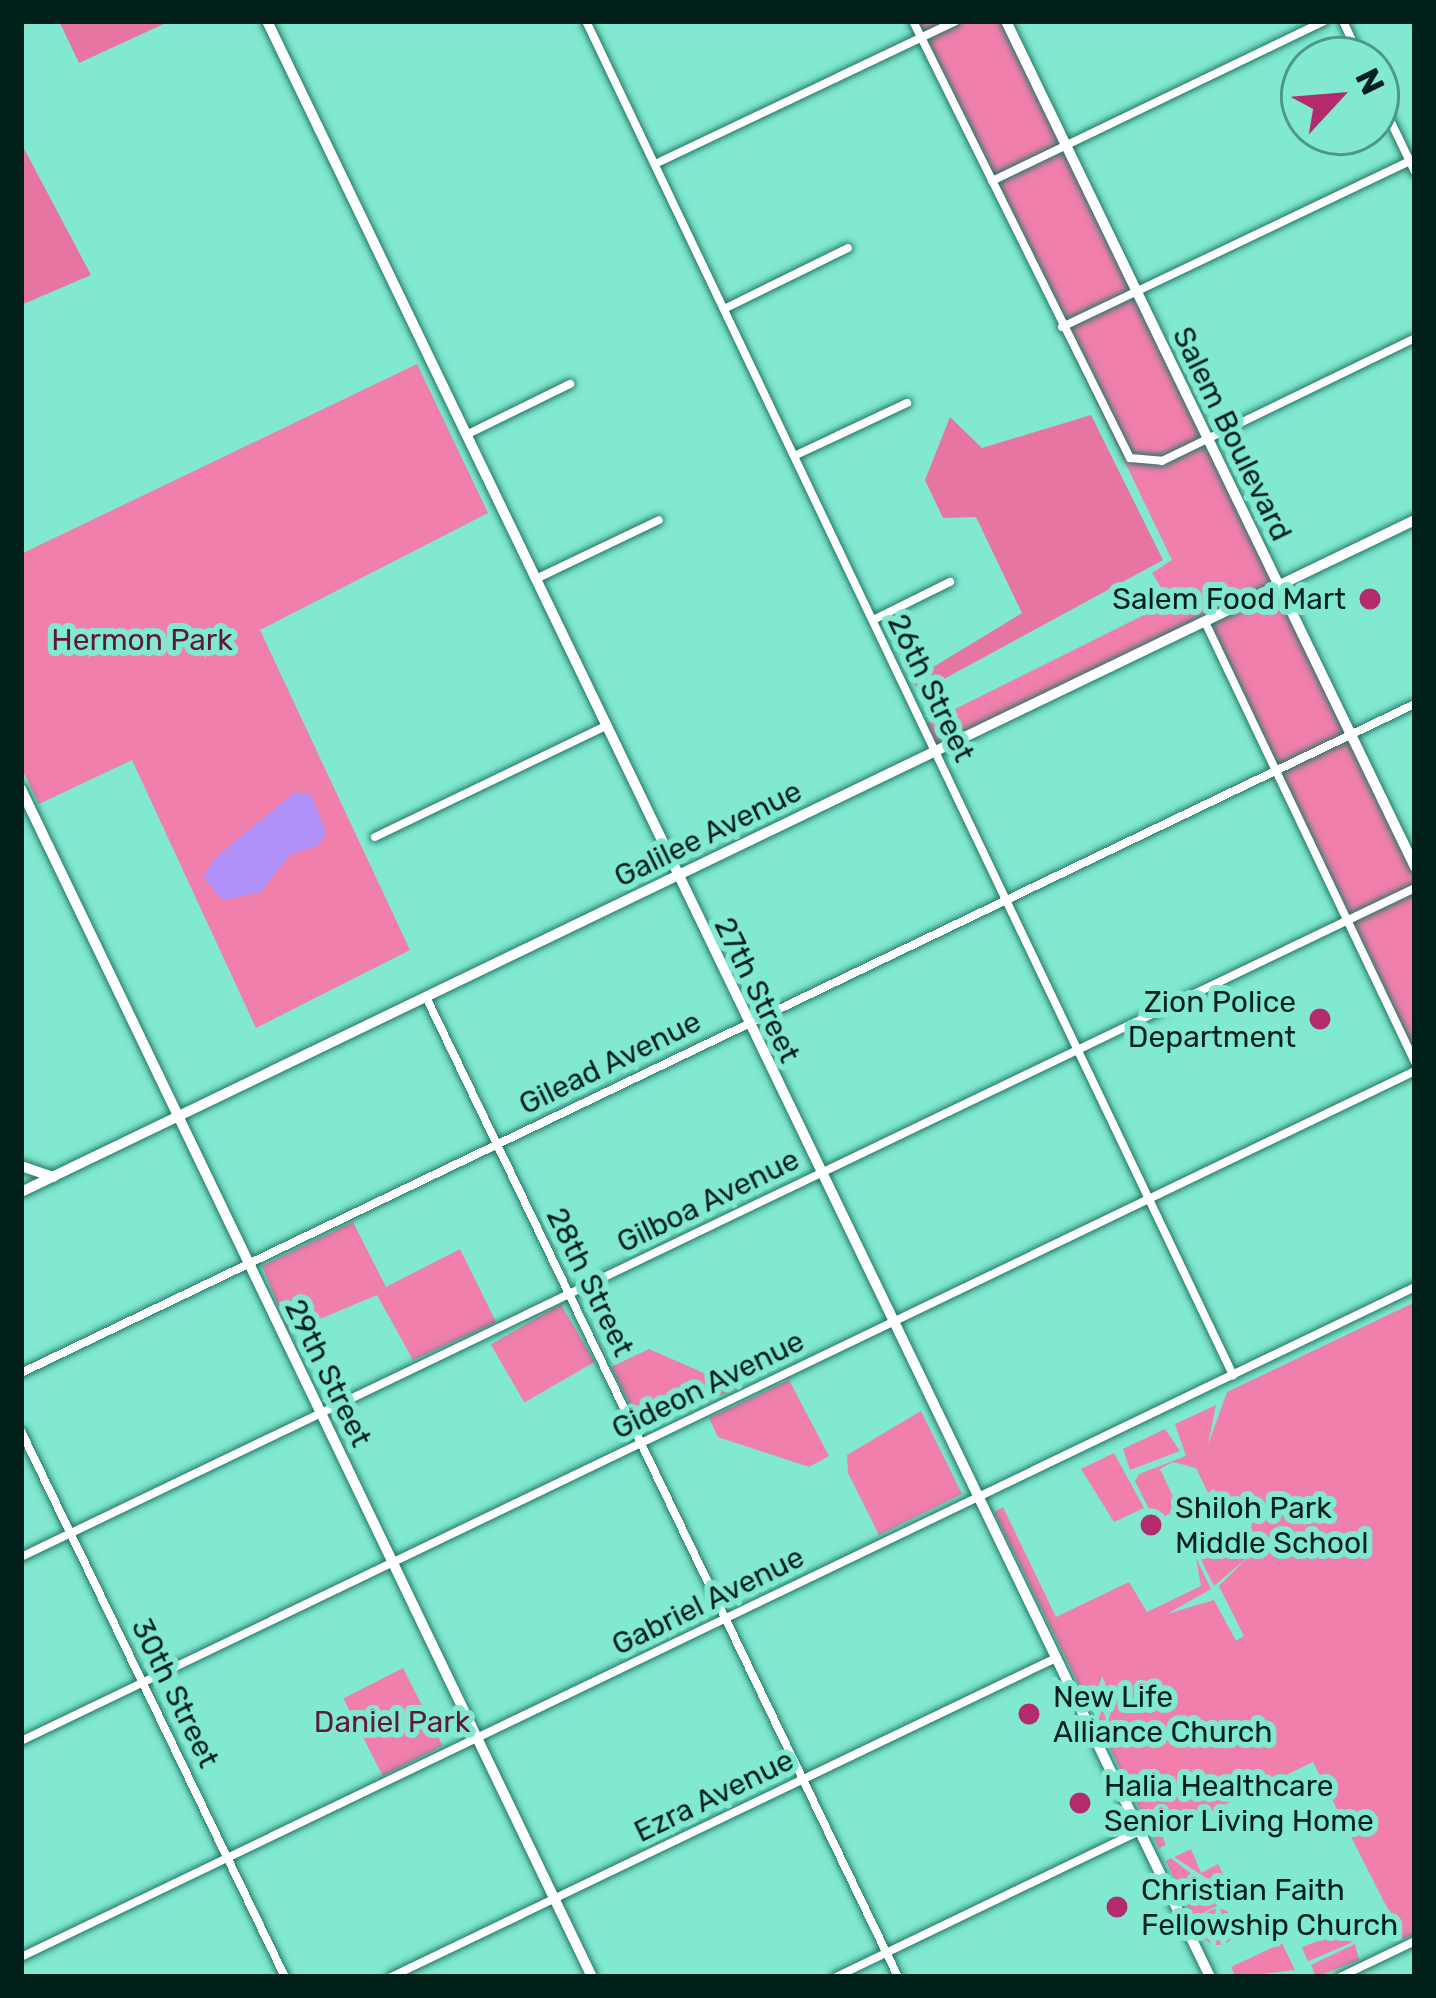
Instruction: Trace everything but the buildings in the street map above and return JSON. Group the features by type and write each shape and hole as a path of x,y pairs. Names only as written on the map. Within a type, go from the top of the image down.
{"street":[{"name":"27th Street","path":"267,21 974,1499 1057,1658 1210,1977"},
{"name":"26th Street","path":"586,21 1233,1375"},
{"path":"913,21 1123,453 1162,460 1415,338"},
{"path":"655,164 956,21"},
{"name":"Salem Boulevard","path":"1006,21 1415,867"},
{"path":"992,181 1325,21"},
{"path":"1062,327 1412,160 1415,172"},
{"path":"724,309 848,248"},
{"path":"465,435 570,384"},
{"path":"794,456 907,404"},
{"path":"534,580 659,520"},
{"name":"Galilee Avenue","path":"21,1192 1415,520"},
{"path":"873,620 950,582"},
{"path":"1204,622 1415,1062"},
{"name":"Gilead Avenue","path":"21,1373 1415,704"},
{"path":"375,837 604,727"},
{"name":"29th Street","path":"21,789 592,1977"},
{"name":"Gilboa Avenue","path":"21,1557 1415,888"},
{"name":"28th Street","path":"426,997 898,1977"},
{"name":"Gideon Avenue","path":"21,1741 1415,1071"},
{"path":"21,1166 52,1177"},
{"name":"Gabriel Avenue","path":"21,1957 1415,1287"},
{"name":"30th Street","path":"21,1431 285,1977"},
{"name":"Ezra Avenue","path":"391,1977 1057,1658"},
{"path":"836,1977 1140,1831"},
{"path":"1340,1977 1415,1941"}],"green space":[{"path":"913,21 1006,21 1415,868 1415,1062 1205,622 935,751 923,725 1170,602 1152,573 1172,560"},
{"name":"Hermon Park","path":"417,364 488,513 260,630 410,950 256,1028 132,760 39,804 21,767 21,554"},
{"path":"353,1222 386,1287 460,1249 496,1322 413,1360 377,1295 289,1332 262,1266"},
{"path":"1415,1302 1415,1934 1403,1939 1313,1762 1162,1835 1166,1845 1159,1848 994,1512 1003,1507 1056,1617 1129,1582 1147,1612 1201,1586 1196,1558 1211,1589 1167,1614 1214,1600 1236,1641 1244,1636 1219,1586 1248,1557 1214,1586 1190,1537 1245,1556 1252,1523 1227,1512 1231,1506 1213,1489 1208,1493 1196,1468 1173,1462 1160,1469 1179,1509 1155,1521 1135,1481 1139,1474 1186,1456 1175,1424 1216,1405 1208,1445 1227,1392"},
{"path":"561,1304 594,1362 524,1403 491,1344"},
{"path":"649,1349 738,1388 642,1428 611,1367"},
{"path":"789,1380 829,1456 809,1467 718,1437 709,1418"},
{"path":"921,1411 962,1494 879,1535 848,1473 847,1455"},
{"path":"1165,1429 1180,1451 1130,1470 1123,1449"},
{"path":"1114,1453 1144,1508 1114,1522 1081,1469"},
{"name":"Daniel Park","path":"403,1668 442,1746 383,1776 343,1698"},
{"path":"1191,1849 1201,1873 1218,1864 1235,1897 1174,1857"},
{"path":"1171,1858 1227,1901 1193,1918 1166,1861"},
{"path":"1218,1909 1231,1914 1236,1927 1231,1940 1218,1945 1205,1940 1200,1927 1205,1914"},
{"path":"1348,1928 1354,1942 1308,1961 1302,1948"},
{"path":"1282,1943 1295,1970 1236,1977 1231,1967"},
{"path":"1355,1944 1359,1960 1316,1977 1311,1965"}],"shaded area":[{"path":"59,21 170,21 79,63"},
{"path":"21,143 91,275 21,305"},
{"path":"1091,415 1163,560 920,692 912,680 1022,613 976,517 943,518 925,480 950,417 982,448"},
{"path":"295,792 311,794 326,832 318,846 290,854 260,893 222,900 203,877 216,857"}],"place":[{"name":"Salem Food Mart","path":"1370,599"},
{"name":"Zion Police Department","path":"1320,1019"},
{"name":"Shiloh Park Middle School","path":"1151,1525"},
{"name":"New Life Alliance Church","path":"1029,1714"},
{"name":"Halia Healthcare Senior Living Home","path":"1080,1803"},
{"name":"Christian Faith Fellowship Church","path":"1117,1907"}]}
